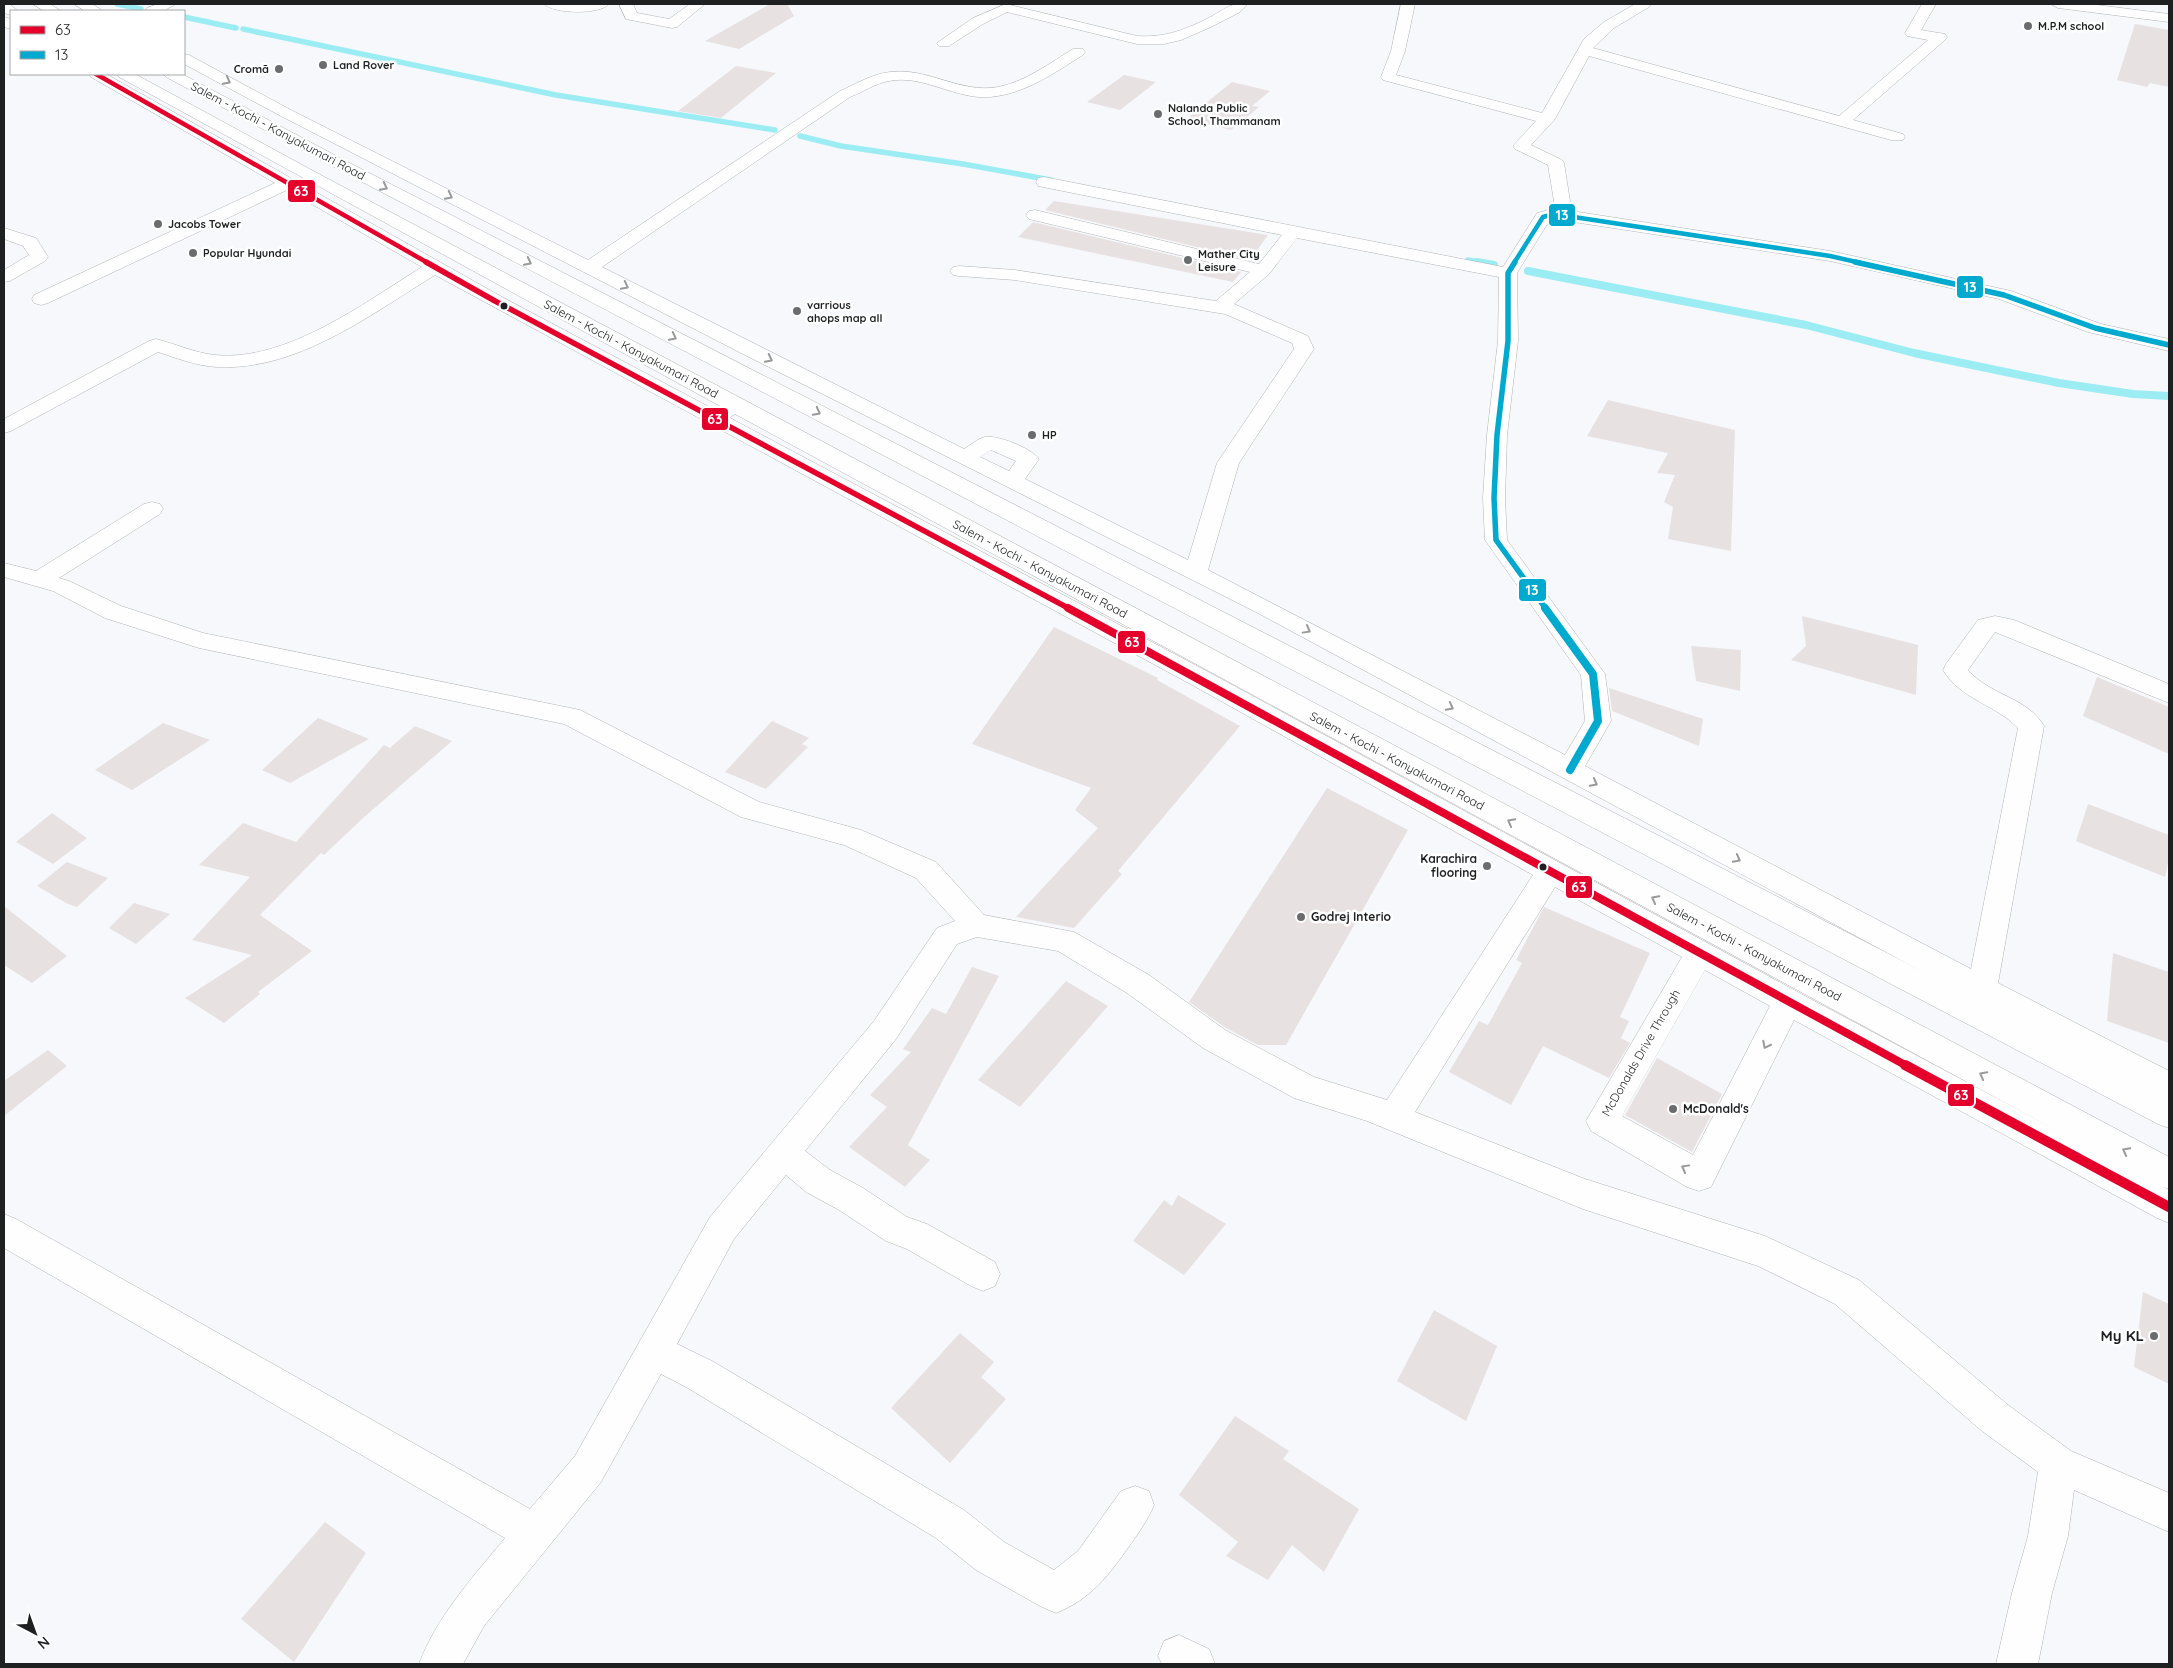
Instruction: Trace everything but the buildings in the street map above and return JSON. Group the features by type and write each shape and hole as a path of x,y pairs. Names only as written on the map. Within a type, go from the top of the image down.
{"main road":[{"path":"40,4 52,10"},
{"path":"81,4 94,10"},
{"path":"154,10 168,4"},
{"path":"551,4 593,8 602,4"},
{"path":"626,4 631,16 672,24 698,4"},
{"path":"1105,46 1168,38 1185,33 1229,12 1241,4"},
{"path":"1408,4 1398,51 1388,77 1547,119"},
{"path":"1554,214 1562,201 1556,163 1521,146 1547,119 1589,42 1609,25 1644,4"},
{"path":"1843,121 1940,37 1912,33 1929,4"},
{"path":"2058,4 2169,18"},
{"path":"944,44 978,21 1001,9 1018,6 1142,40"},
{"path":"1584,50 1897,137"},
{"path":"589,268 845,94 890,76 905,76 960,90 988,93 1017,88 1078,52"},
{"path":"185,59 284,112 589,268 1264,607 1982,989 2169,1086"},
{"path":"98,75 435,267 1194,676 2169,1207"},
{"name":"Salem - Kochi - Kanyakumari Road","path":"126,75 735,405 2169,1174"},
{"name":"Salem - Kochi - Kanyakumari Road","path":"173,75 2169,1114"},
{"path":"190,110 219,100"},
{"path":"1044,182 1508,273"},
{"path":"41,299 288,183"},
{"path":"1570,770 1598,721 1593,674 1496,540 1494,498 1497,435 1508,342 1508,273 1543,217 1554,214 1830,256 2004,295 2095,328 2169,345"},
{"path":"1035,215 1263,270"},
{"path":"1219,308 1263,270 1293,232"},
{"path":"4,233 30,242 38,257 4,277"},
{"path":"4,427 80,388 156,344 178,353 216,362 248,360 284,352 361,313 435,267"},
{"path":"959,271 1015,275 1230,309 1300,340 1304,349 1228,463 1196,572"},
{"path":"714,419 735,405"},
{"path":"965,457 988,443 1005,447 1028,458 1013,481"},
{"path":"960,486 987,468"},
{"path":"39,580 152,509"},
{"path":"4,570 61,586 113,612 199,640 571,716 751,810 852,837 926,870 976,925"},
{"path":"1982,989 2031,726 2024,716 1964,682 1955,670 1987,626 1995,624 2005,626 2169,694"},
{"path":"1312,715 1341,684"},
{"path":"1393,1118 1550,871"},
{"path":"440,1664 470,1612 588,1468 722,1228 885,1030 947,936 976,925 1064,940 1138,984 1214,1039 1305,1088 1393,1118 1582,1194 1765,1252 1847,1292 1995,1418 2058,1464 2169,1513"},
{"name":"McDonalds Drive Through","path":"1700,953 1602,1121 1699,1176 1788,1001"},
{"path":"784,1154 818,1181 851,1199 898,1230 915,1235 983,1274"},
{"path":"4,1230 534,1533"},
{"path":"653,1351 699,1374 855,1466 950,1524 990,1556 1056,1593 1092,1565 1135,1504"},
{"path":"2017,1664 2032,1593 2048,1536 2058,1464"}],"waterway":[{"path":"117,4 141,9"},
{"path":"185,17 236,28"},
{"path":"243,29 556,95 775,130"},
{"path":"800,136 841,146 963,164 1051,180"},
{"path":"1468,260 1483,263"},
{"path":"1477,262 1494,265"},
{"path":"1528,271 1806,325 1914,353 2059,383 2133,394 2169,396"}],"transit line":[{"name":"63","path":"98,75 495,301 1203,680 1805,1011 2169,1207"},
{"name":"13","path":"1570,770 1598,721 1593,674 1496,540 1494,498 1497,435 1508,341 1508,273 1543,217 1554,214 1830,256 2004,295 2095,328 2169,345"}],"place":[{"name":"M.P.M school","path":"2028,26"},
{"name":"Land Rover","path":"323,65"},
{"name":"Cromā","path":"279,69"},
{"name":"Nalanda Public School, Thammanam","path":"1158,114"},
{"name":"Jacobs Tower","path":"158,224"},
{"name":"Popular Hyundai","path":"193,253"},
{"name":"Mather City Leisure","path":"1188,260"},
{"name":"varrious ahops map all","path":"797,311"},
{"name":"HP","path":"1032,435"},
{"name":"Karachira flooring","path":"1487,866"},
{"name":"Godrej Interio","path":"1301,917"},
{"name":"McDonald's","path":"1673,1109"},
{"name":"My KL","path":"2154,1336"}]}
